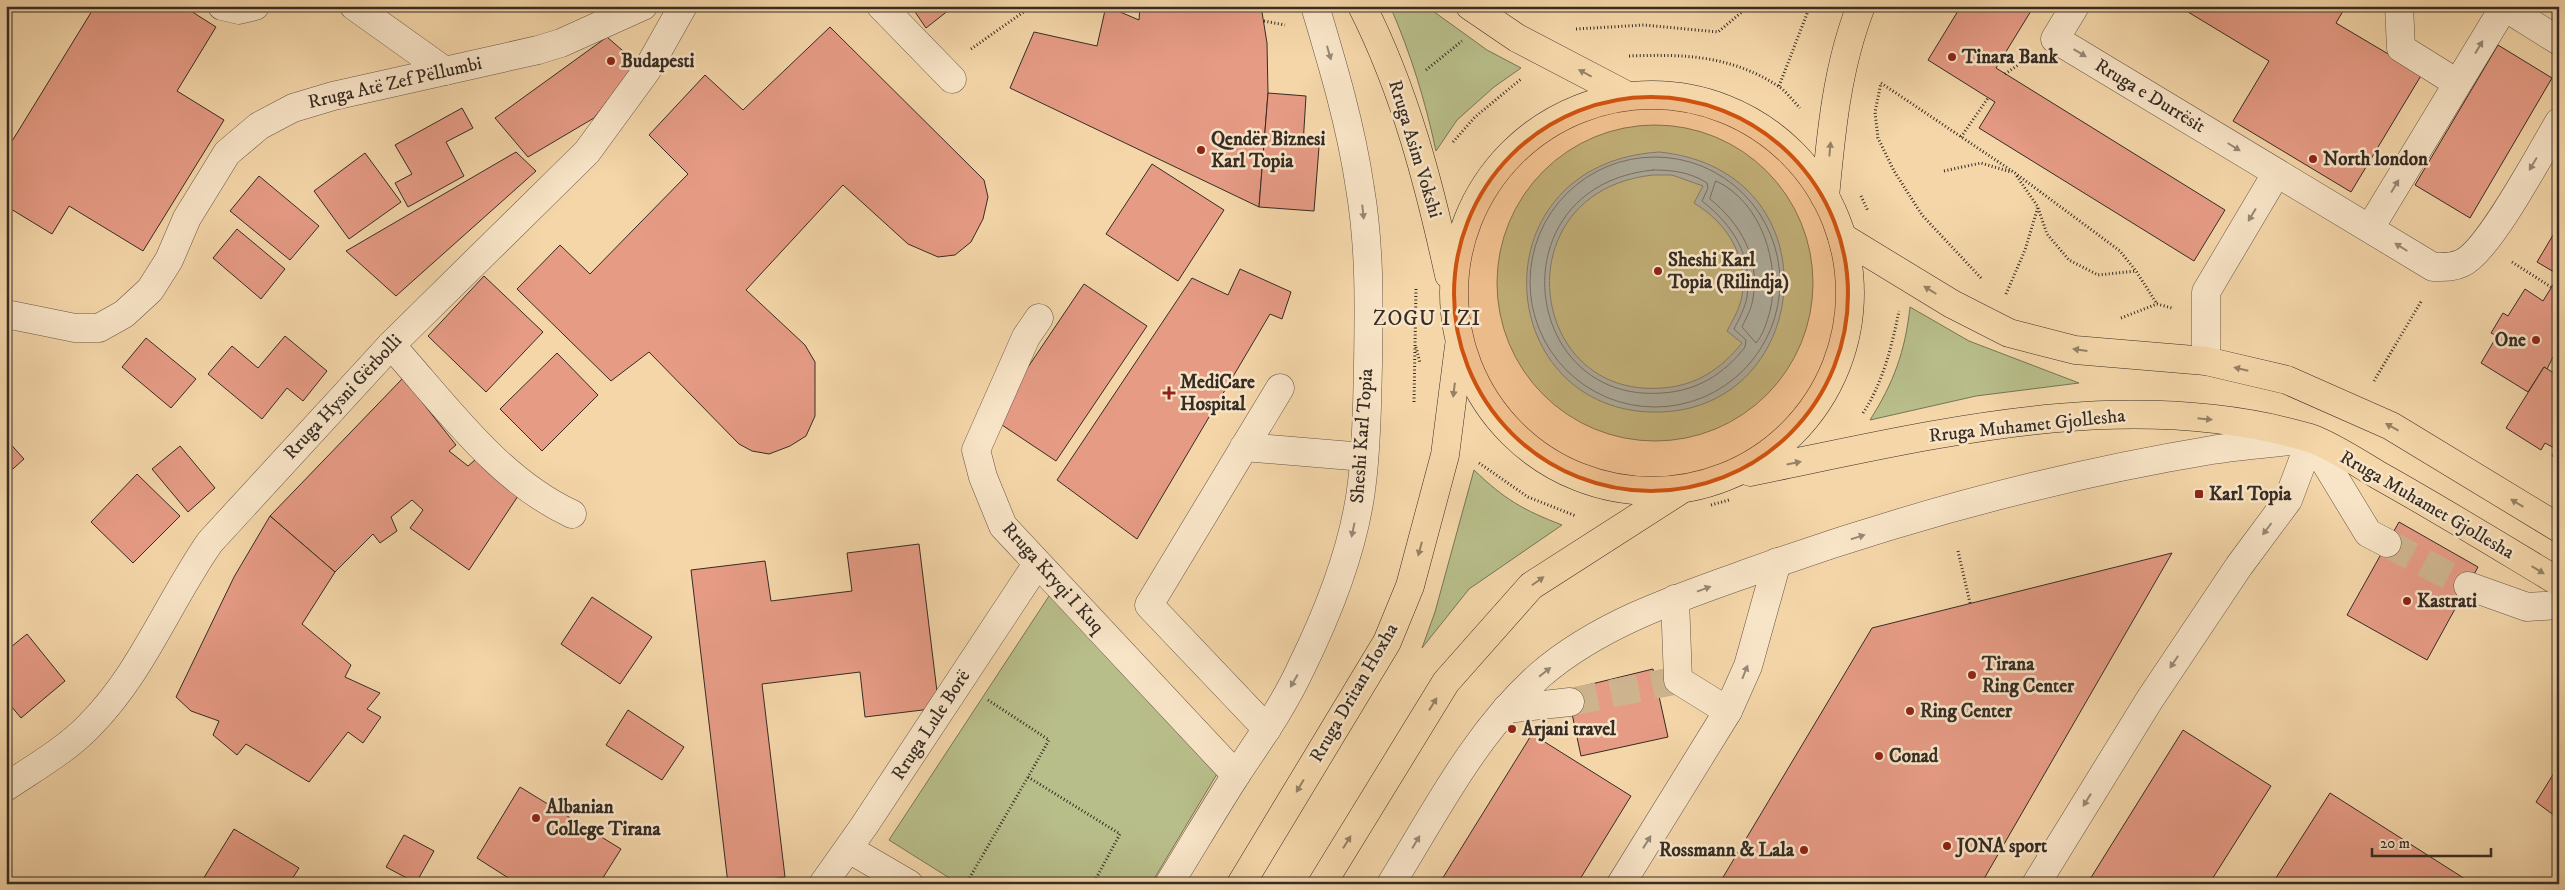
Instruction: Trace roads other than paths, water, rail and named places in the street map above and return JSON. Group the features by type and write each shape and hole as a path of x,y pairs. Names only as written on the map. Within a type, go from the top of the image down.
{"main road":[{"name":"Rruga Asim Vokshi","path":"1362,6 1400,93 1418,148 1454,296"},
{"path":"1470,6 1517,38 1628,96"},
{"path":"1825,198 1830,139 1843,61 1850,33 1861,6"},
{"path":"1628,96 1676,96 1730,111 1763,128 1798,159 1825,198 1842,238 1850,285 1846,333 1831,378 1805,419 1734,487 1631,491 1584,480 1541,458 1504,427 1477,387 1459,342 1454,296 1459,248 1475,202 1502,162 1538,130 1581,107 1628,96"},
{"path":"1842,238 1894,267 1952,304 2009,333 2075,350 2206,361 2287,380 2391,426 2559,528"},
{"name":"Rruga Dritan Hoxha","path":"1241,884 1387,642 1410,586 1445,455 1459,342"},
{"name":"Rruga Muhamet Gjollesha","path":"1734,487 1835,455 1938,434 2104,415 2156,413 2230,421 2312,439 2406,490 2559,582"},
{"path":"1322,884 1446,682 1531,586 1679,490"}],"street":[{"path":"222,6 239,10 255,6"},
{"path":"354,6 445,71"},
{"name":"Rruga Atë Zef Pëllumbi","path":"6,314 75,328 99,328 124,314 150,290 169,260 187,218 208,181 227,153 259,126 293,108 332,96 561,43 643,6"},
{"name":"Rruga Hysni Gërbolli","path":"6,787 88,728 109,706 133,674 187,575 210,542 391,345 587,152 647,70 683,6"},
{"path":"881,6 952,79"},
{"name":"Sheshi Karl Topia","path":"1169,884 1236,775 1267,729 1301,669 1334,593 1349,546 1362,484 1369,281 1366,237 1360,187 1342,98 1315,6"},
{"name":"Rruga e Durrësit","path":"2074,6 2055,38 2276,174"},
{"path":"2399,6 2400,48 2457,83"},
{"path":"2370,228 2503,6 2559,41"},
{"path":"2206,361 2206,292 2276,174 2433,266 2451,267 2464,262 2484,245 2559,122"},
{"name":"Rruga Kryqi I Kuq","path":"1039,318 1026,337 976,450 983,477 1003,526 1236,775"},
{"path":"391,345 486,451 515,478 546,502 572,514"},
{"path":"1267,729 1150,605 1280,388"},
{"path":"2312,439 2368,533 2387,543"},
{"path":"1390,884 1468,758 1506,709 1541,675 1582,645 1675,599 1777,562 1950,510 2058,482 2215,450 2312,439"},
{"path":"2036,884 2150,700 2239,566 2288,500 2312,439"},
{"path":"1244,446 1364,457"},
{"path":"1621,884 1728,711 1748,666 1777,562"},
{"name":"Rruga Lule Borë","path":"823,884 849,849 1037,564"},
{"path":"2468,586 2527,607 2559,605"},
{"path":"1675,599 1678,680 1728,711"},
{"path":"1506,709 1570,702"},
{"path":"849,849 909,884"}],"water":[{"path":"1659,152 1717,169 1757,201 1779,244 1784,291 1773,337 1746,376 1705,403 1650,412 1597,400 1559,371 1535,330 1527,284 1534,238 1558,197 1600,166","holes":["1653,175 1672,175 1703,186 1694,203 1716,220 1733,242 1742,267 1742,296 1727,331 1742,343 1716,368 1697,380 1686,384 1662,388 1616,383 1582,362 1560,330 1550,292 1554,252 1572,217 1604,189"]}],"tunnel":[{"path":"2387,543 2468,586"},
{"path":"1570,702 1678,680"}],"place":[{"name":"Tinara Bank","path":"1952,57"},
{"name":"Budapesti","path":"611,61"},
{"name":"Qendër Biznesi Karl Topia","path":"1201,150"},
{"name":"North london","path":"2313,159"},
{"name":"Sheshi Karl Topia (Rilindja)","path":"1658,271"},
{"name":"One","path":"2536,340"},
{"name":"MediCare Hospital","path":"1169,393"},
{"name":"Karl Topia","path":"2199,494"},
{"name":"Kastrati","path":"2407,601"},
{"name":"Tirana Ring Center","path":"1972,675"},
{"name":"Ring Center","path":"1910,711"},
{"name":"Arjani travel","path":"1512,729"},
{"name":"Conad","path":"1879,756"},
{"name":"Albanian College Tirana","path":"536,818"},
{"name":"JONA sport","path":"1947,846"},
{"name":"Rossmann & Lala","path":"1804,850"}],"district":[{"name":"ZOGU I ZI","path":"1427,319"}]}
